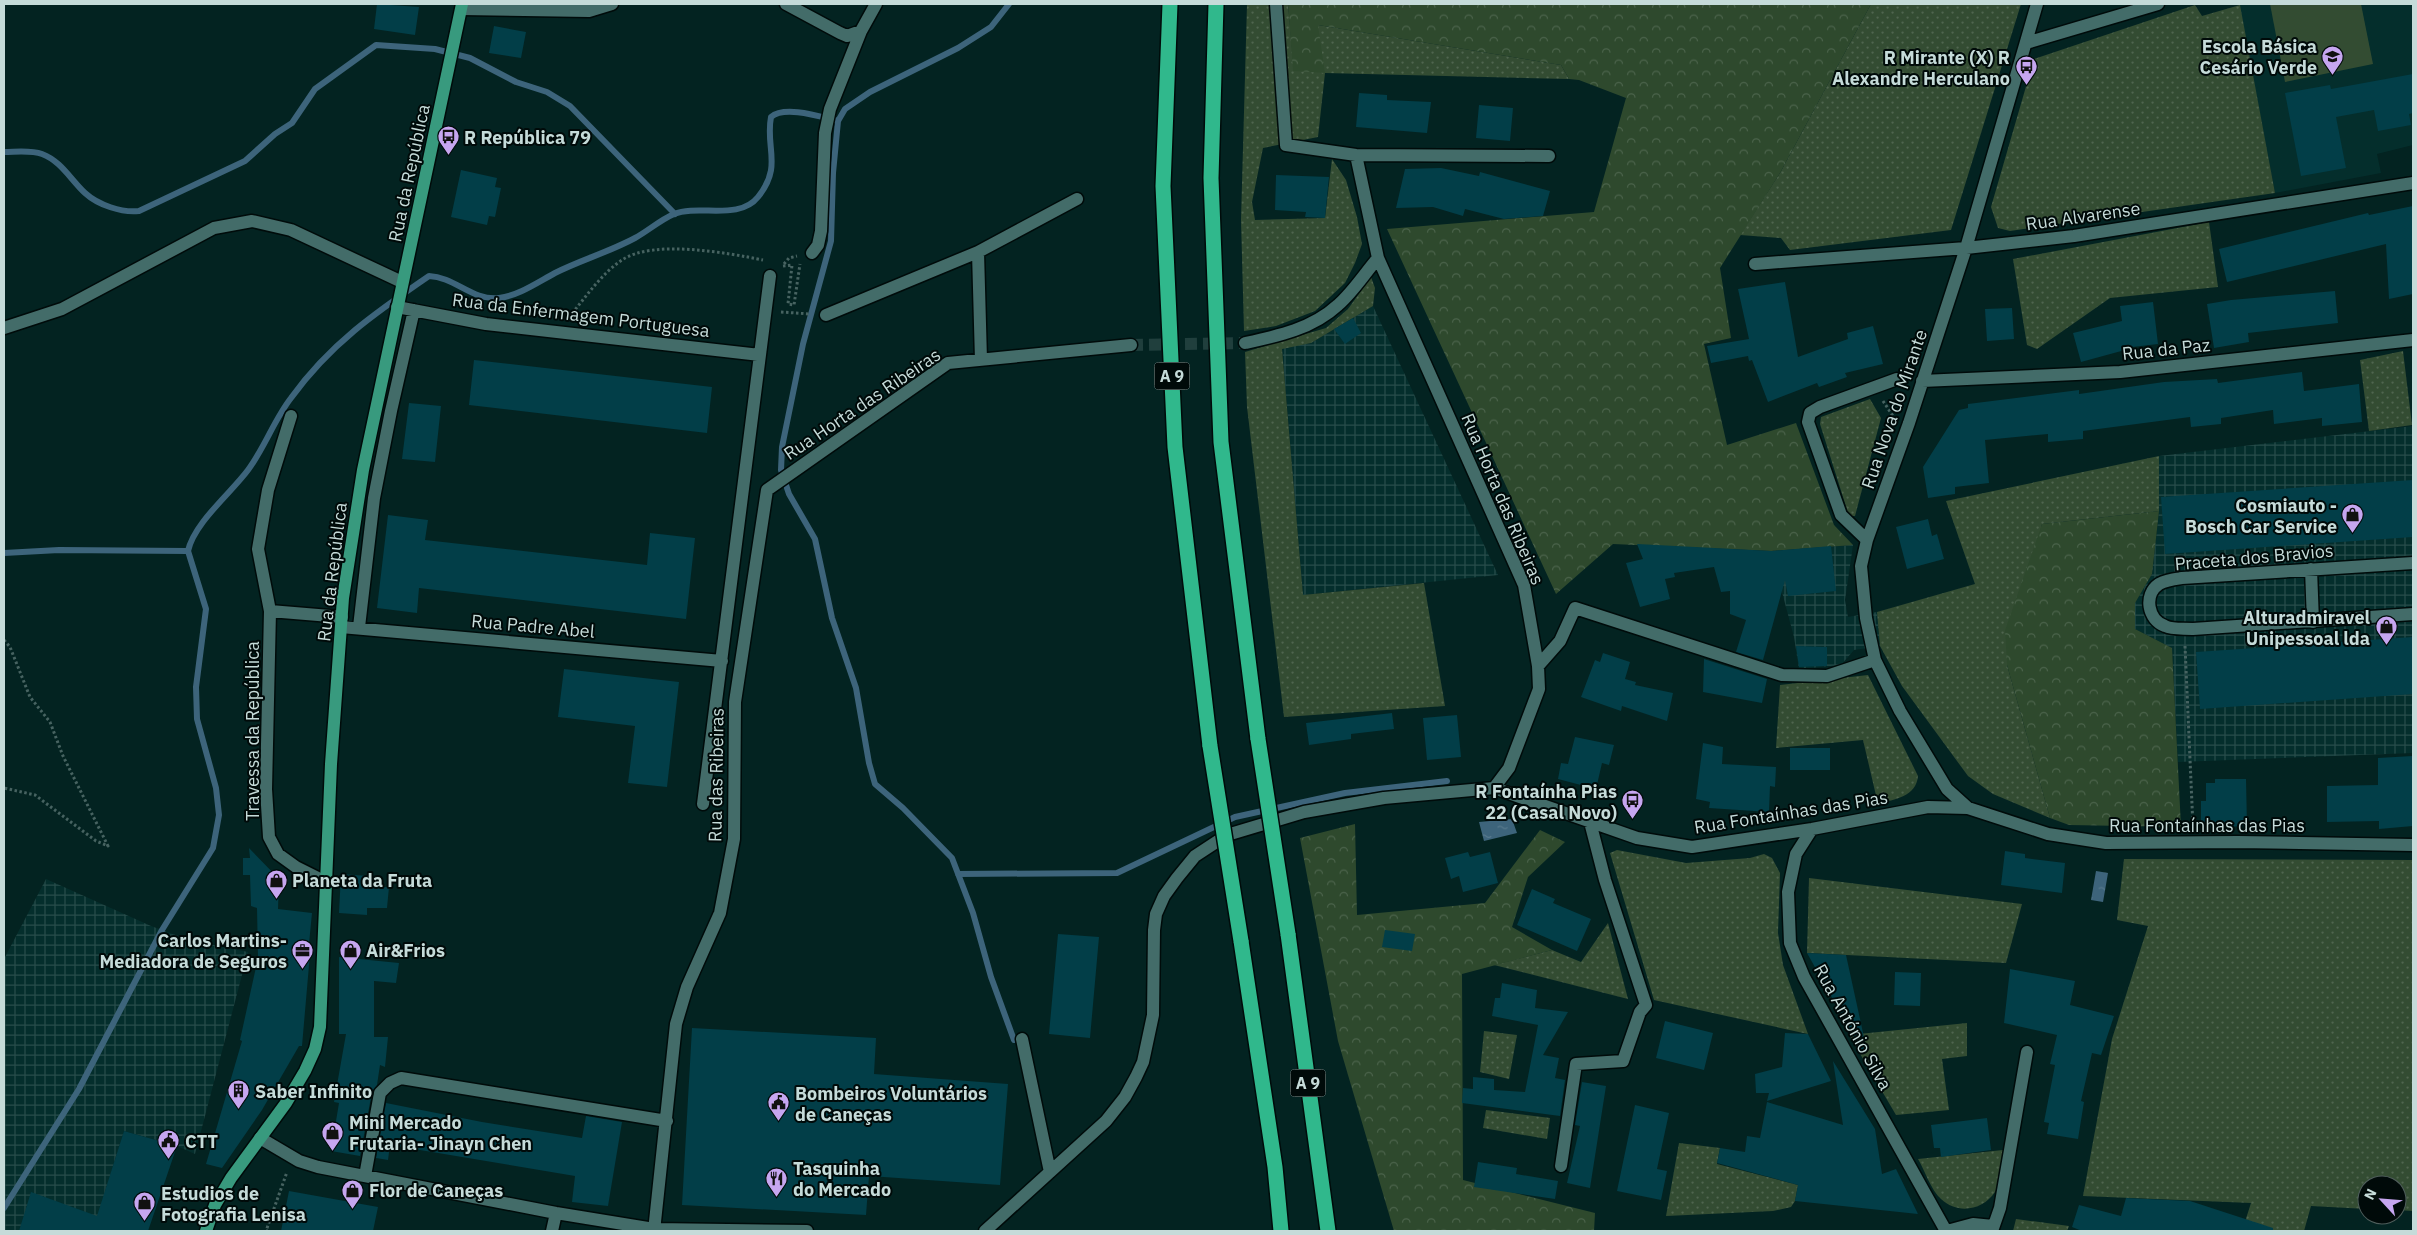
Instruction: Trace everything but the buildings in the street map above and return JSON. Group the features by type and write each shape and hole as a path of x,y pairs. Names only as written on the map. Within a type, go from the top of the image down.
{"highway":[{"name":"A 9","path":"1170,4 1163,186 1175,447 1210,746 1275,1167 1281,1231"},
{"name":"A 9","path":"1216,4 1211,178 1221,442 1258,739 1288,934 1328,1231"}],"main road":[{"name":"Rua da República","path":"206,1231 215,1206 231,1178 288,1101 315,1049 320,1027 326,882 341,622 363,470 462,7"}],"street":[{"path":"462,7 590,11 612,4"},
{"path":"786,4 847,36 861,31"},
{"path":"812,253 818,245 821,231 825,133 830,108 861,31 876,4"},
{"path":"1276,4 1286,145 1356,155 1549,156"},
{"name":"Rua Nova do Mirante","path":"1968,808 1946,789 1900,711 1875,660 1866,618 1861,566 1867,540 1909,423 1966,248 2037,4"},
{"path":"2026,43 2158,4"},
{"name":"Rua Horta das Ribeiras","path":"1356,155 1378,258 1524,585 1538,666 1539,689 1509,768 1494,788"},
{"name":"Rua Alvarense","path":"1755,264 1966,248 2074,236 2413,183"},
{"path":"826,315 978,252 1077,199"},
{"path":"4,328 62,309 214,228 252,221 291,230 402,282"},
{"path":"978,252 981,360"},
{"path":"1245,343 1282,335 1316,322 1338,305 1378,258"},
{"path":"703,804 760,355 772,312 776,275"},
{"name":"Rua da Enfermagem Portuguesa","path":"397,306 486,324 760,355"},
{"path":"359,627 374,498 414,310"},
{"name":"Rua da Paz","path":"1922,381 2120,372 2413,340"},
{"name":"Rua Horta das Ribeiras","path":"767,490 948,364 1131,345"},
{"path":"1867,540 1841,515 1808,422 1810,413 1820,407 1897,379"},
{"name":"Travessa da República","path":"291,416 268,490 258,549 270,611 266,789 269,837 278,854 296,867 326,882"},
{"name":"Rua das Ribeiras","path":"654,1230 676,1024 687,987 720,913 734,839 735,702 767,490"},
{"name":"Praceta dos Bravios","path":"2413,563 2182,578 2158,585 2153,591 2149,605 2154,618 2166,627 2185,628 2313,622 2413,614"},
{"path":"2311,569 2313,622"},
{"path":"1538,666 1560,641 1575,608 1782,676 1827,676 1875,660"},
{"path":"270,611 341,622"},
{"name":"Rua Padre Abel","path":"341,622 359,627 722,661"},
{"name":"Rua Fontaínhas das Pias","path":"985,1231 1106,1121 1125,1097 1143,1062 1152,1015 1156,914 1164,896 1194,856 1228,835 1304,812 1384,798 1494,788 1637,838 1692,847 1812,829 1928,807 1968,808 2048,834 2096,842 2413,845"},
{"path":"1560,1166 1576,1064 1623,1061 1640,1012 1646,1005 1605,880 1590,822"},
{"name":"Rua António Silva","path":"1812,829 1796,854 1792,867 1788,892 1790,943 1804,977 1946,1231"},
{"path":"1022,1039 1050,1172"},
{"path":"1946,1231 1972,1224 1993,1228 2000,1208 2027,1052"},
{"path":"365,1176 380,1093 390,1083 401,1078 667,1121"},
{"path":"260,1138 294,1158 318,1167 654,1230 807,1231"},
{"path":"552,1231 556,1213"}],"path":[{"path":"557,332 605,274 623,259 643,251 672,250 730,254 772,262"},
{"path":"778,263 792,265 788,304 794,304 798,266 812,253"},
{"path":"776,275 783,264"},
{"path":"772,312 780,303"},
{"path":"772,312 826,315"},
{"path":"1875,388 1891,415 1909,423"},
{"path":"2185,628 2194,842"},
{"path":"4,640 10,647 30,697 50,722 63,756 108,846 96,841 35,795 4,788"},
{"path":"268,1231 266,1230 280,1189 294,1158"}],"shaded area":[{"name":"Escola Básica Cesário Verde","path":"2239,4 2413,4 2413,145 2377,154 2381,173 2275,193"},
{"path":"1373,306 1498,575 1303,595 1282,348 1311,343"},
{"path":"2413,426 2413,753 2178,762 2172,648 2135,629 2135,603 2152,574 2159,511 2159,456"},
{"path":"1853,545 1845,600 1848,617 1877,612 1880,646 1854,650 1841,665 1799,669 1794,637 1771,551"},
{"path":"46,879 151,926 189,940 248,952 195,1154 177,1146 124,1131 93,1231 4,1231 4,959"}],"green space":[{"path":"1247,4 1288,4 1294,71 1318,25 1561,65 1569,79 1325,73 1318,137 1263,148 1252,202 1255,220 1325,218 1332,159 1346,180 1357,217 1362,244 1345,283 1315,311 1276,326 1244,331 1241,220"},
{"path":"1288,4 1871,4 1780,173 1720,268 1731,338 1704,344 1727,445 1796,423 1834,525 1853,545 1771,551 1613,544 1556,594 1387,229 1594,212 1626,98 1579,80 1569,79 1561,65 1318,25 1325,73 1293,71"},
{"path":"1871,4 2021,4 1951,230 1790,250 1781,238 1740,235 1780,173"},
{"path":"2270,4 2361,4 2373,64 2285,82"},
{"path":"2195,5 2202,16 2240,5 2275,193 2010,231 1998,228 1991,207 2034,59"},
{"path":"2209,222 2218,287 2110,298 2037,349 2027,345 2013,259"},
{"path":"1371,277 1375,288 1373,306 1311,343 1282,349 1303,595 1424,583 1445,706 1284,717 1247,407 1245,352 1326,328 1348,309"},
{"path":"2403,351 2412,425 2369,431 2360,360"},
{"path":"1870,399 1881,418 1855,516 1849,516 1820,424 1821,417"},
{"path":"2159,456 2159,511 2042,524 2007,665 2050,818 1993,794 1968,776 1902,686 1880,646 1877,612 1975,584 1946,501"},
{"path":"2159,511 2152,574 2135,603 2135,629 2172,648 2181,827 2069,825 2050,818 2007,665 2005,630 2042,524"},
{"path":"1868,675 1918,776 1913,789 1909,793 1878,804 1863,740 1776,748 1780,685"},
{"path":"1355,824 1357,915 1485,903 1540,830 1565,842 1528,877 1512,927 1552,950 1462,974 1463,1180 1595,1213 1594,1231 1394,1231 1338,1041 1300,838"},
{"path":"1617,850 1686,863 1750,858 1764,854 1772,858 1780,873 1778,933 1783,965 1808,1034 1654,1000 1610,853"},
{"path":"2124,859 2413,860 2413,1211 2407,1211 2407,1175 2357,1175 2357,1208 2311,1206 2304,1231 2242,1231 2251,1203 2083,1196 2112,1039 2148,926 2117,920"},
{"path":"1809,878 2022,904 2006,963 1807,953"},
{"path":"1608,923 1628,999 1494,965 1552,950 1581,962"},
{"path":"1967,1023 1967,1056 1942,1059 1949,1110 1896,1115 1849,1035"},
{"path":"1484,1031 1517,1035 1509,1079 1480,1072"},
{"path":"1486,1110 1550,1118 1547,1139 1483,1128"},
{"path":"1679,1143 1720,1148 1717,1164 1798,1185 1795,1201 1791,1207 1773,1211 1666,1216"},
{"path":"2003,1150 1995,1192 1984,1203 1962,1209 1948,1204 1937,1195 1918,1159"},
{"path":"2016,1219 2069,1226 2067,1231 2013,1231"}],"water":[{"path":"1512,819 1517,833 1484,841 1479,822"},
{"path":"2096,871 2108,873 2103,902 2091,900"}],"waterway":[{"path":"1009,4 991,27 958,48 870,92 845,109 838,121 833,173 831,241 803,344 782,447 781,470 789,494 815,539 832,618 856,688 869,763 875,784 903,808 952,858 973,913 991,977 1014,1040"},
{"path":"4,152 38,153 49,157 90,197 118,209 139,211 245,161 275,134 292,123 315,89 376,45 435,49 470,58 516,82 547,92 570,106 675,214"},
{"path":"4,1208 79,1089 162,930 213,848 219,815 216,788 197,719 196,687 206,609 188,551 192,540 205,519 248,470 291,398 321,361 338,345 390,303 429,276 447,280 480,296 499,298 513,295 565,268 625,243 674,214 695,210 730,210 750,204 758,197 770,176 772,166 771,117 785,112 794,112 838,121"},
{"path":"4,553 59,550 188,551"},
{"path":"958,874 1117,873 1235,817 1345,793 1447,781"}],"tunnel":[{"path":"1131,345 1245,343"}],"place":[{"name":"Escola Básica Cesário Verde","path":"2333,75"},
{"name":"R Mirante (X) R Alexandre Herculano","path":"2026,86"},
{"name":"R República 79","path":"448,156"},
{"name":"Cosmiauto - Bosch Car Service","path":"2353,534"},
{"name":"Alturadmiravel Unipessoal lda","path":"2386,646"},
{"name":"R Fontaínha Pias 22 (Casal Novo)","path":"1633,820"},
{"name":"Planeta da Fruta","path":"276,899"},
{"name":"Carlos Martins- Mediadora de Seguros","path":"303,969"},
{"name":"Air&Frios","path":"350,969"},
{"name":"Saber Infinito","path":"239,1110"},
{"name":"Bombeiros Voluntários de Caneças","path":"779,1122"},
{"name":"Mini Mercado Frutaria- Jinayn Chen","path":"333,1151"},
{"name":"CTT","path":"169,1160"},
{"name":"Tasquinha do Mercado","path":"777,1197"},
{"name":"Flor de Caneças","path":"353,1209"},
{"name":"Estudios de Fotografia Lenisa","path":"145,1222"}]}
